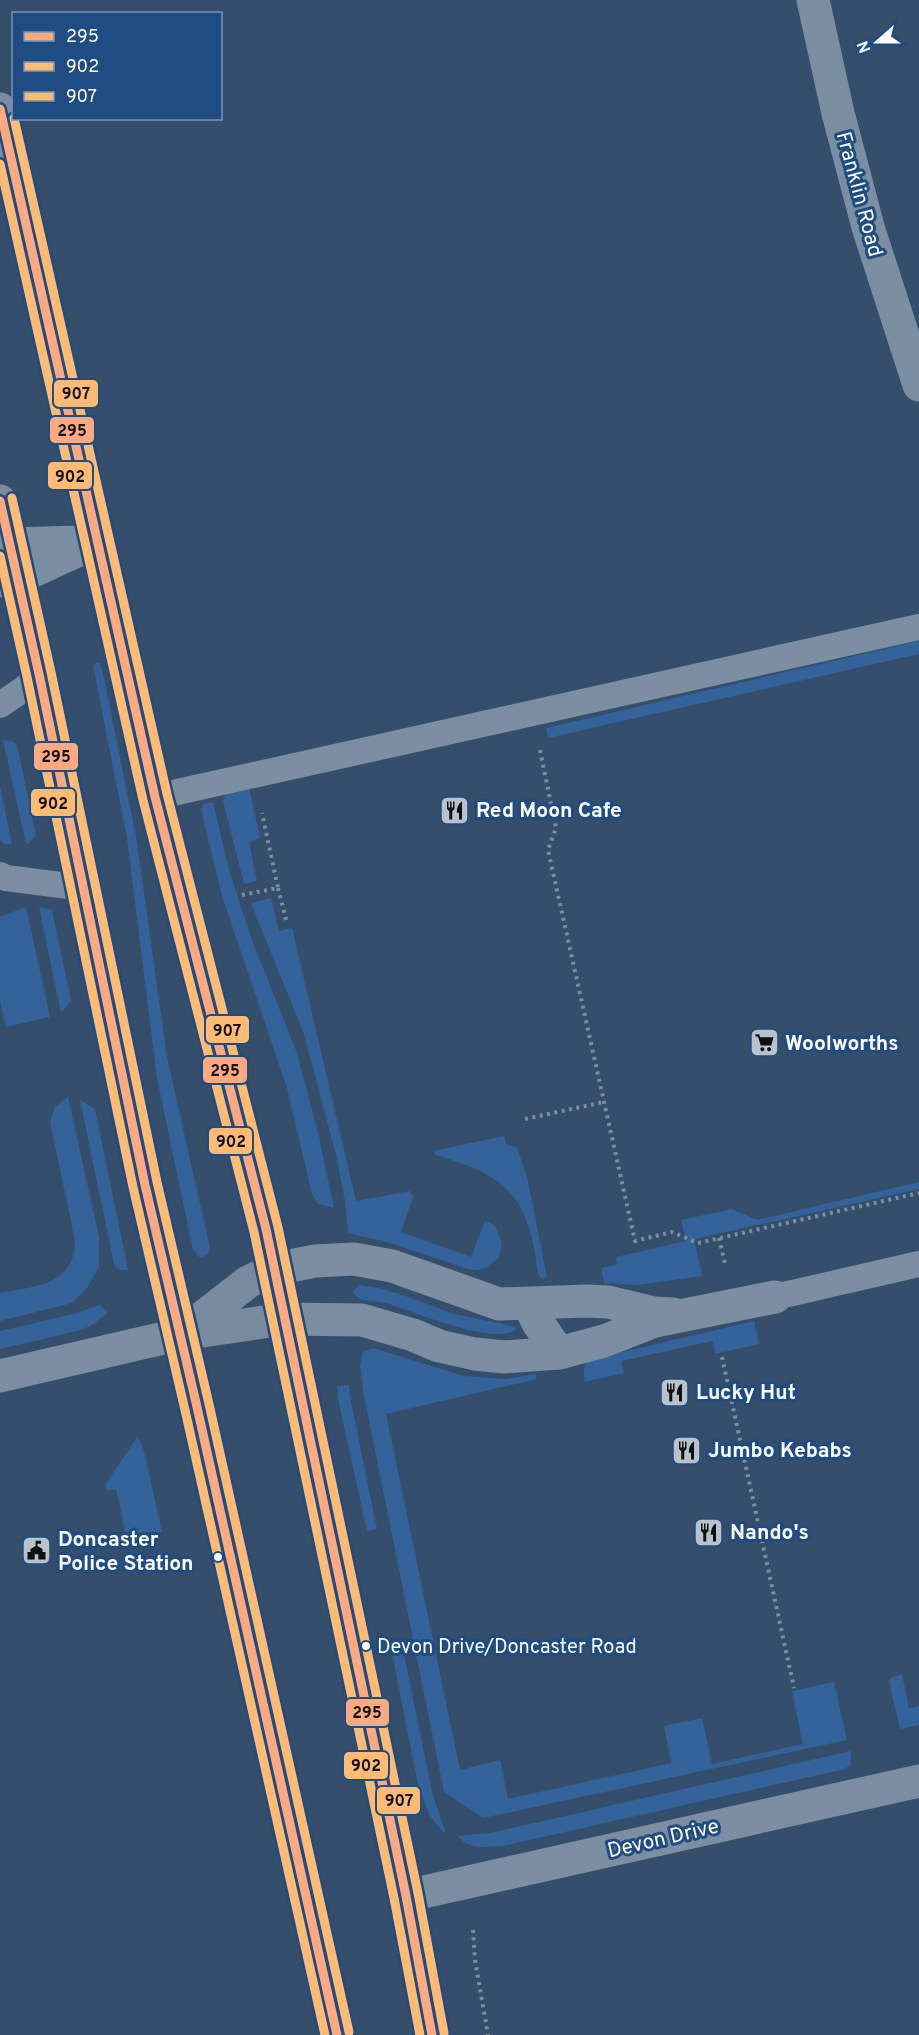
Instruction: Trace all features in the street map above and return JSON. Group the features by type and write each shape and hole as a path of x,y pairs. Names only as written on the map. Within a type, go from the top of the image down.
{"main road":[{"path":"0,109 155,797 264,1219 406,1896 432,2035"},
{"path":"0,501 9,579 39,674 145,1185 181,1334 337,2035"},
{"path":"181,1334 248,1282 274,1269"},
{"path":"181,1334 284,1319"}],"street":[{"name":"Franklin Road","path":"813,0 838,113 868,227 919,385"},
{"path":"5,545 96,542"},
{"path":"9,579 96,542"},
{"path":"274,1269 315,1261 354,1259 392,1266 499,1304 608,1302 654,1313 678,1315"},
{"path":"284,1319 362,1320 413,1335 439,1346 475,1354 504,1357 559,1353 604,1341 655,1321 678,1315 775,1297"},
{"path":"559,1353 570,1320 571,1301"},
{"path":"529,1304 538,1323 559,1353"},
{"path":"0,1376 181,1334"},
{"name":"Devon Drive","path":"406,1896 919,1781"}],"lane":[{"path":"155,797 919,627"},
{"path":"0,705 25,688 39,674"},
{"path":"3,877 84,888"},
{"path":"775,1297 919,1264"}],"path":[{"path":"538,740 556,828 548,850 635,1241 672,1232 698,1243 919,1193"},
{"path":"262,812 286,920"},
{"path":"242,895 278,888"},
{"path":"525,1119 604,1102"},
{"path":"719,1238 726,1266"},
{"path":"722,1357 794,1688"},
{"path":"473,1930 488,2035"}],"shaded area":[{"path":"919,641 919,654 548,738 546,728"},
{"path":"96,663 99,663 102,669 136,836 167,1057 210,1248 207,1255 201,1257 193,1250 157,1078 127,838 94,670"},
{"path":"3,740 14,742 17,745 36,835 28,844 26,844"},
{"path":"0,786 12,844 5,844 0,840"},
{"path":"249,787 260,838 249,842 257,881 244,884 223,801 227,793"},
{"path":"213,802 228,866 250,935 297,1053 318,1133 334,1208 318,1204 312,1194 287,1088 222,896 201,810 204,804"},
{"path":"271,898 279,931 292,928 356,1201 410,1191 413,1197 401,1232 471,1257 485,1221 495,1225 502,1242 499,1258 485,1268 468,1269 387,1242 348,1233 345,1201 336,1155 304,1034 251,903"},
{"path":"26,907 50,1017 6,1027 0,1001 0,917"},
{"path":"39,907 52,910 71,1001 61,1013"},
{"path":"68,1097 99,1237 99,1267 87,1288 72,1303 0,1321 0,1293 51,1281 68,1267 73,1255 75,1240 50,1122 55,1107"},
{"path":"80,1100 95,1109 128,1270 120,1270 114,1264"},
{"path":"504,1136 506,1144 517,1148 527,1177 546,1273 546,1278 543,1280 538,1272 530,1232 515,1198 491,1177 436,1155 433,1151"},
{"path":"919,1182 919,1189 694,1239 702,1276 637,1285 604,1283 601,1268 617,1265 616,1257 686,1241 681,1220 732,1209 757,1220"},
{"path":"359,1285 380,1288 454,1314 517,1329 506,1333 490,1334 453,1326 386,1303 358,1298 353,1291"},
{"path":"100,1305 108,1313 81,1330 0,1349 0,1331 73,1314"},
{"path":"754,1321 759,1344 715,1354 713,1341 621,1361 624,1373 585,1382 584,1368 589,1360"},
{"path":"373,1348 464,1376 506,1379 535,1374 537,1377 533,1380 386,1414 460,1770 500,1760 508,1799 671,1763 664,1726 702,1718 712,1764 803,1744 792,1691 834,1682 847,1740 483,1818 444,1792 363,1391 360,1365 363,1352"},
{"path":"349,1385 377,1529 367,1531 338,1399 337,1386"},
{"path":"138,1436 144,1451 162,1532 127,1539 116,1489 106,1491 105,1485"},
{"path":"403,1650 433,1796 446,1833 430,1816 419,1789 392,1653"},
{"path":"902,1674 909,1708 919,1706 919,1725 900,1729 889,1682 891,1678"},
{"path":"851,1751 851,1764 845,1769 502,1846 472,1846 458,1836 490,1833"}],"transit line":[{"name":"295","path":"0,109 155,797 266,1229 406,1896 432,2035"},
{"name":"907","path":"14,120 167,794 278,1227 418,1893 444,2033"},
{"name":"902","path":"0,164 143,800 254,1232 394,1898 420,2035"},
{"name":"907","path":"12,498 51,672 157,1182 209,1404 349,2032"},
{"name":"295","path":"0,501 39,674 145,1185 197,1407 337,2035"},
{"name":"902","path":"0,556 133,1187 325,2035"}],"place":[{"name":"Red Moon Cafe","path":"455,810"},
{"name":"Woolworths","path":"764,1043"},
{"name":"Lucky Hut","path":"675,1392"},
{"name":"Jumbo Kebabs","path":"687,1450"},
{"name":"Nando's","path":"709,1532"},
{"name":"Doncaster Police Station","path":"37,1551"},
{"name":"Devon Drive/Doncaster Road","path":"366,1646"}]}
